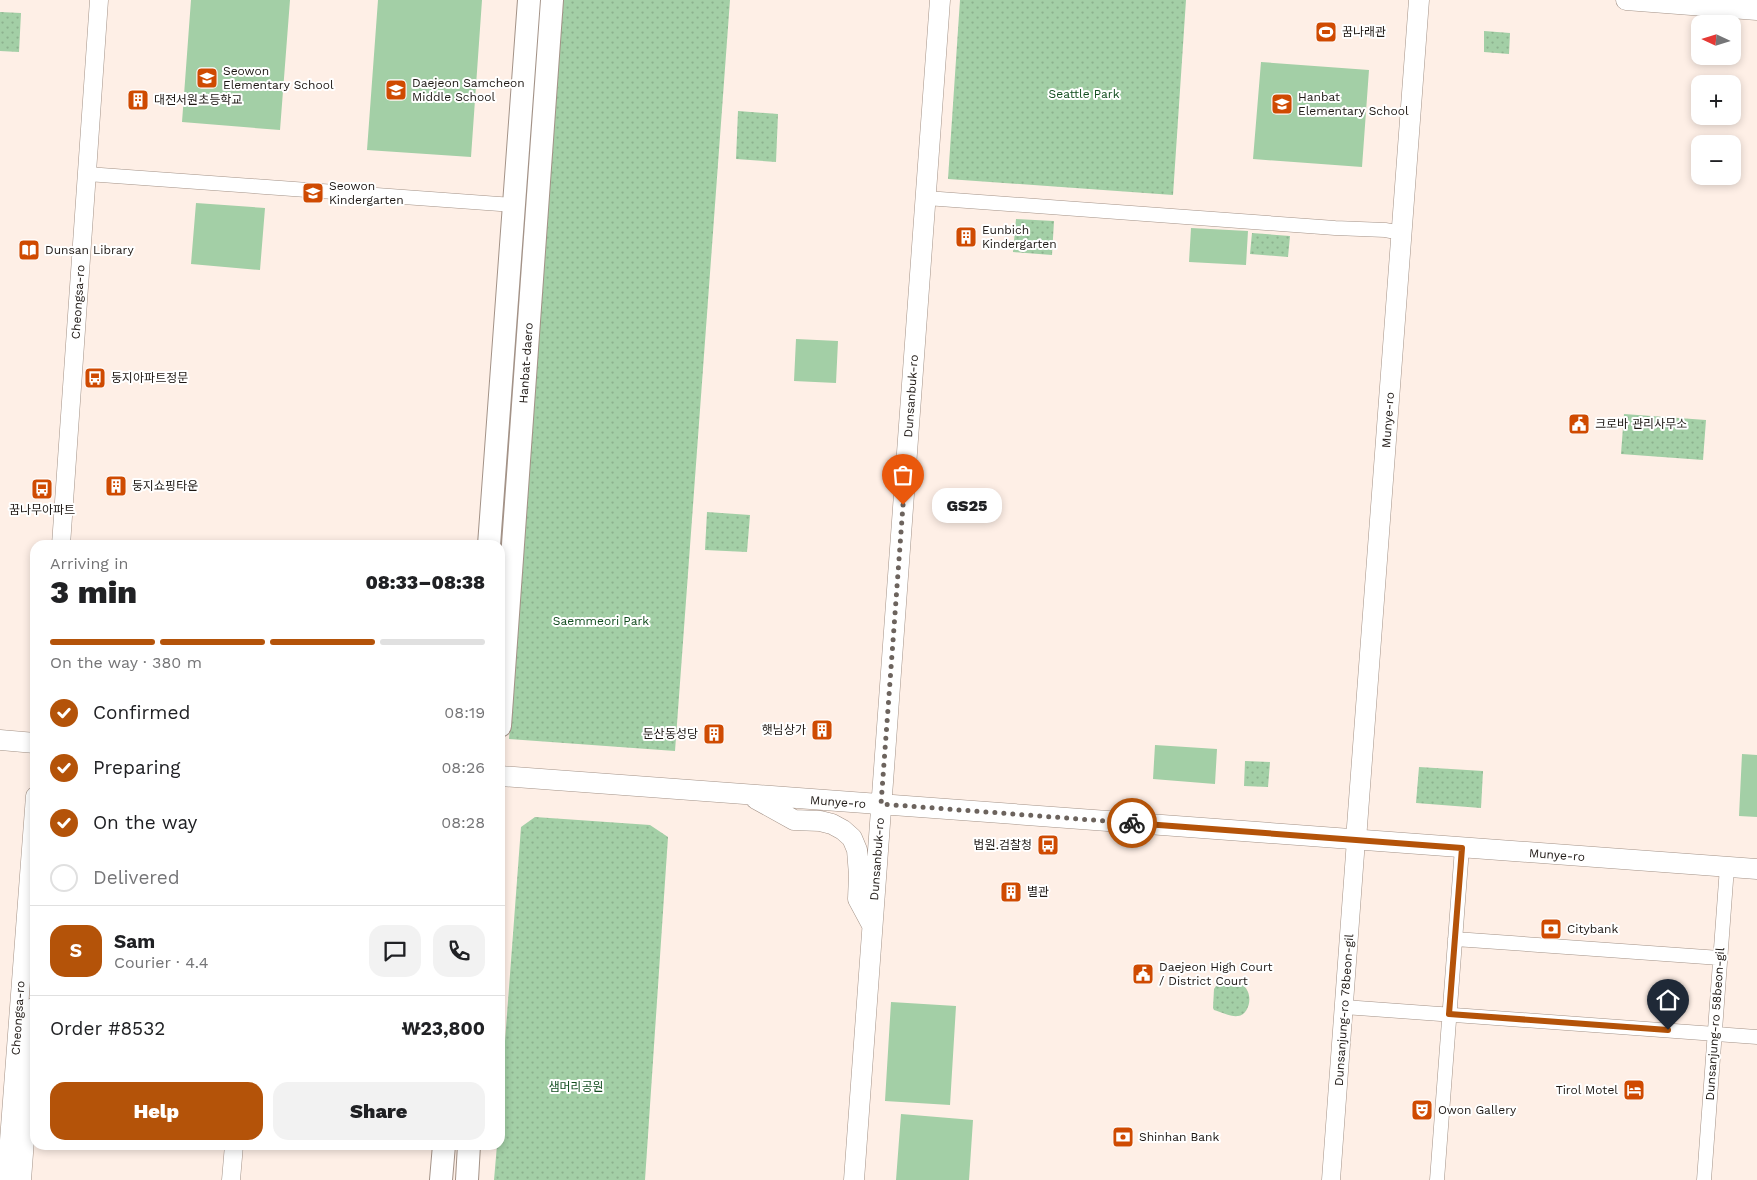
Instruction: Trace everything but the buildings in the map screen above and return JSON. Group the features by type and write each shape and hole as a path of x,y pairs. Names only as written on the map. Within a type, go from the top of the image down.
{"main road":[{"name":"Hanbat-daero","path":"489,540 528,0"},
{"name":"Hanbat-daero","path":"505,656 552,0"},
{"name":"Dunsanbuk-ro","path":"854,1180 940,0"},
{"name":"Munye-ro","path":"1356,840 1419,0"},
{"path":"1626,0 1674,2 1757,10"},
{"path":"0,740 30,743"},
{"name":"Munye-ro","path":"505,776 1757,870"},
{"path":"750,796 794,820 820,821 832,824 852,838 858,850 858,899 872,925"},
{"path":"441,1180 444,1150"},
{"path":"467,1180 470,1150"}],"street":[{"name":"Cheongsa-ro","path":"61,540 99,0"},
{"path":"87,174 514,205"},
{"path":"926,198 1317,227 1385,230 1402,233"},
{"name":"Dunsanjung-ro 78beon-gil","path":"1331,1180 1356,840"},
{"path":"1437,1180 1462,848"},
{"name":"Dunsanjung-ro 58beon-gil","path":"1704,1180 1727,867"},
{"name":"Cheongsa-ro","path":"22,1180 22,1072 30,902"},
{"path":"1455,939 1720,958"},
{"path":"1344,1007 1757,1037"},
{"name":"Cheongsa-ro","path":"6,1180 22,1072 30,1058"},
{"path":"0,1122 22,1072"},
{"path":"22,1072 30,1122"},
{"path":"33,1180 35,1150"},
{"path":"232,1180 234,1150"}],"green space":[{"path":"191,0 290,0 280,130 182,122"},
{"path":"378,0 482,0 471,157 367,150"},
{"name":"Saemmeori Park","path":"563,0 730,0 675,751 509,739"},
{"name":"Seattle Park","path":"960,0 1186,0 1173,195 948,179"},
{"path":"0,12 21,13 19,52 0,51"},
{"path":"1484,31 1510,33 1509,54 1484,52"},
{"path":"1261,62 1369,70 1362,167 1253,159"},
{"path":"738,111 778,114 776,162 736,159"},
{"path":"196,203 265,208 260,270 191,264"},
{"path":"1016,219 1054,221 1052,255 1013,252"},
{"path":"1191,228 1248,231 1246,265 1189,262"},
{"path":"1252,233 1290,236 1288,257 1250,254"},
{"path":"796,339 838,341 836,383 794,381"},
{"path":"1624,414 1706,420 1703,460 1621,454"},
{"path":"707,512 750,515 747,552 705,550"},
{"path":"1155,745 1217,749 1215,784 1153,779"},
{"path":"1742,754 1757,755 1757,817 1739,816"},
{"path":"1245,761 1270,762 1268,787 1244,786"},
{"path":"1419,767 1483,771 1481,808 1416,803"},
{"name":"샘머리공원","path":"535,817 650,825 668,837 645,1180 494,1180 497,1150 505,1150 505,1041 521,827"},
{"path":"1236,983 1242,985 1249,994 1249,1005 1243,1014 1235,1016 1214,1010 1214,989 1216,986"},
{"path":"891,1002 956,1006 950,1105 885,1101"},
{"path":"901,1114 973,1120 969,1180 896,1180"}],"way so far":[{"path":"903,505 881,804 1132,823"}],"place":[{"name":"꿈나래관","path":"1326,32"},
{"name":"Seowon Elementary School","path":"207,78"},
{"name":"Daejeon Samcheon Middle School","path":"396,90"},
{"name":"대전서원초등학교","path":"138,100"},
{"name":"Hanbat Elementary School","path":"1282,104"},
{"name":"Seowon Kindergarten","path":"313,193"},
{"name":"Eunbich Kindergarten","path":"966,237"},
{"name":"Dunsan Library","path":"29,250"},
{"name":"둥지아파트정문","path":"95,378"},
{"name":"크로바 관리사무소","path":"1579,424"},
{"name":"둥지쇼핑타운","path":"116,486"},
{"name":"꿈나무아파트","path":"42,489"},
{"name":"GS25","path":"903,505"},
{"name":"햇님상가","path":"822,730"},
{"name":"둔산동성당","path":"714,734"},
{"name":"법원.검찰청","path":"1048,845"},
{"name":"별관","path":"1011,892"},
{"name":"Citybank","path":"1551,929"},
{"name":"Daejeon High Court / District Court","path":"1143,974"},
{"name":"Tirol Motel","path":"1634,1090"},
{"name":"Owon Gallery","path":"1422,1110"},
{"name":"Shinhan Bank","path":"1123,1137"}],"route":[{"path":"1132,823 1462,848 1449,1014 1668,1030"}]}
